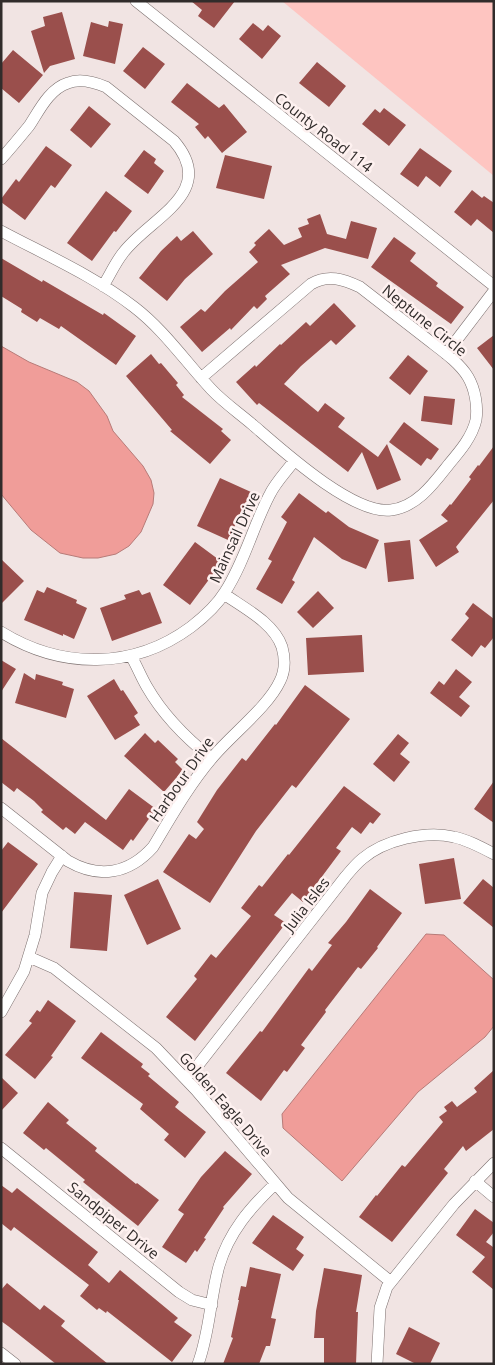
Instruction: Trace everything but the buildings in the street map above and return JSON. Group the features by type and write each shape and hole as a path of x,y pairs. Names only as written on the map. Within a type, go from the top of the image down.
{"street":[{"name":"County Road 114","path":"136,1 494,286"},
{"path":"1,158 13,146 47,99 57,89 68,82 81,81 92,82 106,87 174,141 182,150 188,163 188,179 185,191 177,203 123,252 104,286"},
{"name":"Neptune Circle","path":"1,231 104,286 133,306 154,323 201,378 212,390 294,461 361,504 377,510 391,510 406,506 421,496 464,445 476,420 475,393 468,377 446,354 360,287 340,279 320,279 311,284 201,378"},
{"path":"446,354 494,291"},
{"name":"Mainsail Drive","path":"1,632 35,649 83,660 131,656 171,640 200,620 224,594 237,572 270,493 294,461"},
{"name":"Harbour Drive","path":"1,808 80,868 93,872 121,870 145,855 211,758 270,696 280,681 284,669 282,649 272,629 224,594"},
{"path":"131,656 157,704 181,732 211,758"},
{"name":"Julia Isles","path":"185,1078 195,1069 361,859 382,846 406,838 430,836 453,836 494,854"},
{"path":"1,1012 16,988 29,957 35,936 42,893 62,856"},
{"name":"Golden Eagle Drive","path":"29,957 54,968 156,1048 185,1078 275,1184 303,1211 391,1282"},
{"name":"Sandpiper Drive","path":"1,1148 178,1292 192,1300 212,1305"},
{"path":"377,1364 380,1308 384,1293 454,1204 494,1163"},
{"path":"475,1181 494,1197"},
{"path":"198,1364 208,1332 219,1266 232,1235 245,1215 275,1184"},
{"path":"1,1353 15,1364"}],"shaded area":[{"path":"282,1 494,1 494,176"},
{"path":"1,346 29,362 77,382 89,391 107,416 113,431 143,466 151,480 154,493 153,504 141,532 129,546 116,554 98,558 83,558 60,553 31,530 1,494"},
{"path":"426,934 444,935 494,980 494,1026 485,1037 418,1092 342,1181 283,1128 282,1114"}]}
